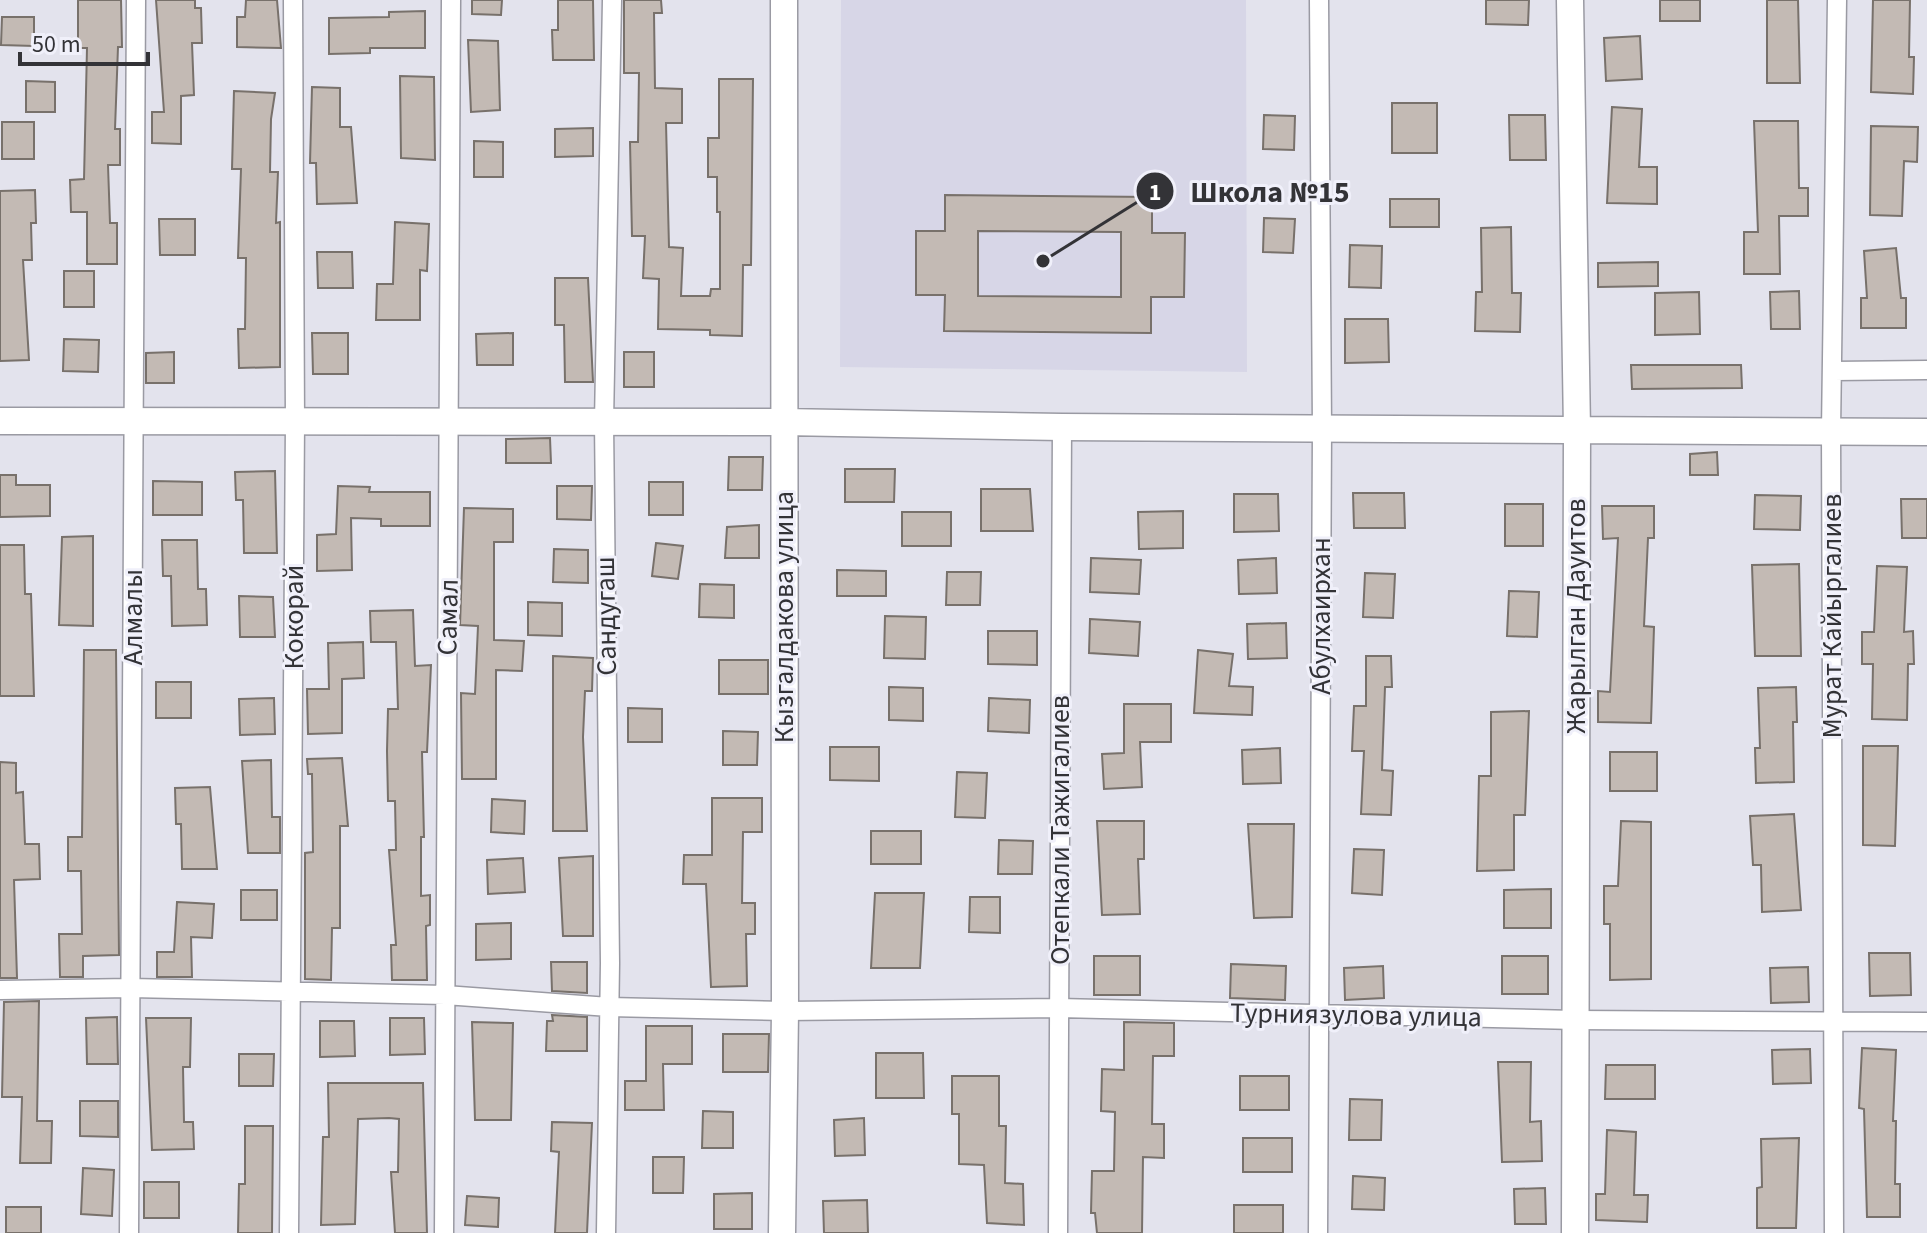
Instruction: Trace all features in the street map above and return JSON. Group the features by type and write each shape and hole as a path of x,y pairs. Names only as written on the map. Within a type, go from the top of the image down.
{"street":[{"name":"Алмалы","path":"129,1233 136,0"},
{"name":"Кокорай","path":"289,1233 295,422 293,0"},
{"name":"Самал","path":"444,1233 451,0"},
{"name":"Сандугаш","path":"606,1233 609,1007 604,422 612,0"},
{"name":"Кызгалдакова улица","path":"782,1233 785,1011 784,0"},
{"name":"Абулхаирхан","path":"1318,1233 1322,429 1319,0"},
{"name":"Жарылган Дауитов","path":"1570,0 1577,430 1575,1233"},
{"name":"Мурат Кайыргалиев","path":"1834,1233 1831,431 1837,0"},
{"path":"1834,371 1927,370"},
{"path":"0,421 784,422 1062,427 1927,432"},
{"name":"Отепкали Тажигалиев","path":"1058,1233 1062,427"},
{"name":"Турниязулова улица","path":"0,990 131,988 445,995 609,1007 785,1011 1059,1008 1575,1020 1927,1022"}],"shaded area":[{"path":"841,0 1246,0 1247,372 840,367"}],"building":[{"path":"78,0 121,0 122,47 118,47 115,129 120,129 120,165 108,165 110,223 117,223 117,264 87,264 87,212 71,212 70,180 84,179 87,48 78,48"},
{"path":"156,0 195,0 195,8 201,8 202,43 192,43 194,95 181,96 181,144 152,143 152,112 164,112"},
{"path":"246,0 277,0 281,48 237,47 237,17 245,17"},
{"path":"472,0 502,0 501,15 472,14"},
{"path":"558,0 593,0 594,60 553,60 552,30 558,30"},
{"path":"624,0 661,0 662,13 654,13 655,88 682,89 682,123 666,123 669,247 683,248 681,296 710,296 711,289 720,289 720,212 717,212 717,177 708,177 708,138 719,138 719,79 753,79 751,265 743,265 742,336 710,335 710,330 658,329 659,279 643,278 645,236 632,236 630,142 638,142 639,73 624,73"},
{"path":"1486,0 1529,0 1528,25 1486,24"},
{"path":"1660,0 1700,0 1700,21 1660,21"},
{"path":"1767,0 1798,0 1800,83 1767,83"},
{"path":"1873,0 1910,0 1909,57 1914,57 1913,94 1871,92"},
{"path":"425,11 425,48 370,48 370,53 329,54 329,18 389,17 389,12"},
{"path":"2,17 34,17 34,46 1,45"},
{"path":"1640,36 1642,79 1606,81 1604,38"},
{"path":"468,40 498,41 500,110 471,112"},
{"path":"400,76 434,77 435,160 401,158"},
{"path":"26,81 55,82 55,112 26,112"},
{"path":"312,87 340,88 340,127 351,127 357,203 317,204 316,163 310,163"},
{"path":"234,91 275,93 270,172 278,172 276,223 280,222 280,367 239,368 238,329 245,329 246,258 238,258 241,169 232,169"},
{"path":"1392,103 1437,103 1437,153 1392,153"},
{"path":"1612,107 1642,109 1639,167 1657,167 1657,204 1607,203"},
{"path":"1264,115 1295,116 1294,150 1263,149"},
{"path":"1509,115 1545,115 1546,160 1510,160"},
{"path":"1754,121 1798,121 1799,188 1808,188 1808,216 1779,216 1780,274 1744,274 1744,232 1758,232"},
{"path":"2,122 34,122 34,159 2,159"},
{"path":"1871,126 1918,127 1917,162 1904,161 1902,216 1870,215"},
{"path":"593,128 593,156 555,157 555,129"},
{"path":"474,141 503,142 503,177 474,177"},
{"path":"35,190 36,223 31,223 32,260 23,260 29,360 0,361 0,191"},
{"path":"945,195 1152,197 1152,233 1185,233 1184,297 1151,297 1151,333 944,331 945,295 916,295 916,231 945,231","holes":["978,231 1121,232 1121,297 978,296"]},
{"path":"1390,199 1439,199 1439,227 1390,227"},
{"path":"1264,218 1295,219 1293,253 1263,252"},
{"path":"159,219 195,219 195,255 160,255"},
{"path":"395,222 429,224 427,271 420,270 420,320 376,320 377,284 393,284"},
{"path":"1511,227 1512,293 1521,293 1520,332 1475,331 1476,292 1482,292 1481,228"},
{"path":"1350,245 1382,246 1381,288 1349,287"},
{"path":"1896,248 1901,298 1906,298 1906,328 1861,328 1861,298 1867,298 1864,251"},
{"path":"317,252 352,252 353,288 318,288"},
{"path":"1658,262 1658,286 1598,287 1598,263"},
{"path":"64,271 94,271 94,307 64,307"},
{"path":"555,278 588,278 593,382 565,382 564,325 555,325"},
{"path":"1799,291 1800,329 1771,329 1770,292"},
{"path":"1699,292 1700,334 1655,335 1655,293"},
{"path":"1345,319 1388,319 1389,362 1345,363"},
{"path":"312,333 348,333 348,374 313,374"},
{"path":"513,333 513,365 477,365 476,334"},
{"path":"64,339 99,340 98,372 63,371"},
{"path":"174,352 174,383 146,383 146,353"},
{"path":"624,352 654,352 654,387 624,387"},
{"path":"1631,365 1741,365 1742,388 1632,389"},
{"path":"550,438 551,463 506,463 506,439"},
{"path":"1717,452 1718,475 1690,475 1690,454"},
{"path":"729,457 763,457 762,490 728,490"},
{"path":"845,469 895,469 894,502 845,502"},
{"path":"275,471 277,553 244,553 243,500 236,500 235,472"},
{"path":"0,475 16,475 16,485 50,485 50,516 0,517"},
{"path":"153,481 202,482 202,515 153,515"},
{"path":"649,482 683,482 683,515 649,515"},
{"path":"338,486 370,487 369,492 430,492 430,526 381,526 381,519 351,518 352,570 317,571 317,535 336,534"},
{"path":"557,486 592,486 591,520 557,519"},
{"path":"981,489 1030,489 1033,531 981,531"},
{"path":"1353,493 1404,493 1405,528 1354,528"},
{"path":"1234,494 1278,494 1279,531 1234,532"},
{"path":"1755,495 1801,496 1800,530 1754,529"},
{"path":"1901,499 1927,499 1927,538 1902,538"},
{"path":"1505,504 1543,504 1543,546 1505,546"},
{"path":"1602,506 1654,506 1654,538 1648,538 1644,626 1654,627 1651,723 1598,722 1598,691 1610,692 1618,538 1603,539"},
{"path":"464,508 513,509 513,542 494,542 494,640 524,641 522,671 496,670 496,779 462,779 461,693 475,694 478,626 460,625"},
{"path":"1183,511 1183,548 1139,549 1138,512"},
{"path":"902,512 951,512 951,546 902,546"},
{"path":"759,525 759,558 725,558 727,527"},
{"path":"93,536 93,626 59,625 62,537"},
{"path":"162,540 197,540 198,589 206,589 207,625 172,626 171,576 163,576"},
{"path":"656,543 683,546 678,579 652,576"},
{"path":"0,545 24,545 25,594 31,594 34,696 0,696"},
{"path":"554,549 588,550 588,583 553,582"},
{"path":"1091,558 1141,560 1139,594 1090,592"},
{"path":"1276,558 1277,593 1239,594 1238,560"},
{"path":"1799,564 1801,656 1755,656 1752,565"},
{"path":"1877,566 1907,567 1904,632 1913,631 1914,664 1908,664 1907,720 1872,719 1873,664 1862,664 1862,632 1874,632"},
{"path":"837,570 886,571 886,596 837,596"},
{"path":"947,572 981,572 980,605 946,605"},
{"path":"1365,573 1395,574 1393,618 1363,617"},
{"path":"700,584 734,585 734,618 699,617"},
{"path":"1509,591 1539,592 1537,637 1507,636"},
{"path":"239,596 273,597 275,637 240,637"},
{"path":"528,602 562,603 562,636 528,635"},
{"path":"413,610 415,666 431,665 427,752 422,752 424,837 421,837 421,896 430,895 430,925 426,926 427,980 392,980 391,945 396,945 389,850 396,850 395,801 388,801 387,751 388,709 398,709 396,642 371,642 370,611"},
{"path":"885,616 926,617 925,659 884,658"},
{"path":"1090,619 1140,622 1138,656 1089,653"},
{"path":"1286,623 1287,658 1248,659 1247,624"},
{"path":"988,631 1037,631 1037,665 988,664"},
{"path":"363,642 364,678 342,679 342,733 308,734 307,689 329,689 328,643"},
{"path":"84,650 116,650 119,955 83,956 83,977 60,977 59,934 82,934 81,871 68,871 68,837 82,837"},
{"path":"1198,650 1233,654 1229,686 1253,687 1252,715 1194,713"},
{"path":"553,656 593,658 592,691 585,691 583,737 587,831 553,831"},
{"path":"1366,656 1391,656 1392,687 1385,687 1382,770 1393,771 1391,815 1361,814 1364,751 1352,751 1354,706 1366,706"},
{"path":"719,660 768,660 768,694 719,694"},
{"path":"156,682 191,682 191,718 156,718"},
{"path":"889,687 923,688 923,721 889,720"},
{"path":"1796,687 1794,782 1756,783 1755,748 1760,748 1758,688"},
{"path":"274,698 275,734 240,735 239,699"},
{"path":"989,698 1030,700 1029,733 988,731"},
{"path":"1124,704 1171,704 1171,742 1140,742 1142,787 1104,789 1102,754 1124,753"},
{"path":"628,708 662,709 662,742 628,742"},
{"path":"1529,711 1525,815 1514,815 1514,870 1477,871 1479,776 1491,776 1491,712"},
{"path":"723,731 758,732 757,765 723,765"},
{"path":"1863,746 1898,746 1895,846 1863,845"},
{"path":"830,747 879,747 879,781 830,780"},
{"path":"1280,748 1281,783 1243,784 1242,750"},
{"path":"1610,752 1657,752 1657,791 1610,791"},
{"path":"342,758 348,826 340,826 340,928 332,928 331,980 305,979 305,853 313,852 312,774 308,774 307,759"},
{"path":"271,760 272,817 280,817 280,853 248,853 242,761"},
{"path":"0,762 16,763 16,793 23,792 25,844 39,844 40,879 14,880 17,978 0,978"},
{"path":"957,772 987,773 985,818 955,817"},
{"path":"210,787 217,869 182,869 181,824 176,824 175,788"},
{"path":"712,798 762,798 762,832 743,832 742,903 755,903 755,934 746,934 747,986 711,987 706,884 683,884 684,855 712,855"},
{"path":"492,799 525,801 524,834 491,832"},
{"path":"1794,814 1801,910 1762,912 1761,865 1753,865 1750,816"},
{"path":"1097,821 1144,821 1144,859 1138,859 1140,914 1102,915"},
{"path":"1621,821 1651,822 1651,979 1610,980 1610,924 1604,924 1604,886 1618,886"},
{"path":"1248,824 1294,824 1292,917 1254,918"},
{"path":"871,831 921,831 921,864 871,864"},
{"path":"999,840 1033,841 1032,874 998,874"},
{"path":"1354,849 1384,850 1382,895 1352,893"},
{"path":"593,856 593,936 563,936 559,858"},
{"path":"523,858 525,892 488,894 487,860"},
{"path":"1551,889 1551,928 1504,928 1504,890"},
{"path":"241,890 277,890 277,920 241,920"},
{"path":"875,893 924,893 920,968 871,968"},
{"path":"970,897 1000,897 1000,933 969,932"},
{"path":"177,902 214,904 212,938 191,937 192,977 157,977 157,952 174,952"},
{"path":"511,923 511,959 476,960 476,924"},
{"path":"1869,953 1910,953 1911,995 1870,996"},
{"path":"1094,956 1140,956 1140,995 1094,995"},
{"path":"1502,956 1548,956 1548,994 1502,994"},
{"path":"551,962 587,962 587,993 552,991"},
{"path":"1231,964 1286,966 1285,1000 1230,998"},
{"path":"1383,966 1384,998 1345,1000 1344,968"},
{"path":"1808,967 1809,1002 1771,1003 1770,968"},
{"path":"39,1001 37,1121 52,1121 51,1163 20,1163 22,1097 2,1097 4,1002"},
{"path":"552,1015 587,1017 587,1051 546,1051 547,1021 553,1021"},
{"path":"117,1017 118,1064 87,1064 86,1018"},
{"path":"146,1018 191,1018 190,1067 183,1067 184,1122 193,1122 194,1149 152,1150"},
{"path":"390,1018 424,1018 425,1054 390,1055"},
{"path":"320,1021 354,1021 355,1056 320,1057"},
{"path":"472,1022 513,1023 511,1120 475,1120"},
{"path":"1124,1022 1174,1023 1174,1056 1153,1056 1152,1124 1164,1124 1164,1158 1143,1157 1142,1233 1097,1233 1095,1213 1091,1213 1092,1171 1114,1171 1115,1112 1101,1111 1102,1069 1124,1070"},
{"path":"646,1026 692,1026 692,1064 663,1064 664,1110 625,1110 625,1081 646,1081"},
{"path":"723,1034 769,1034 768,1072 723,1072"},
{"path":"1862,1048 1896,1050 1893,1121 1896,1121 1895,1184 1900,1184 1900,1217 1867,1217 1864,1109 1859,1108"},
{"path":"1810,1049 1811,1083 1773,1084 1772,1050"},
{"path":"876,1053 923,1053 924,1098 876,1098"},
{"path":"239,1054 274,1054 273,1086 239,1086"},
{"path":"1498,1062 1531,1062 1530,1122 1541,1121 1542,1161 1502,1162"},
{"path":"1606,1065 1655,1065 1655,1099 1605,1099"},
{"path":"952,1076 999,1076 999,1126 1006,1126 1005,1183 1023,1184 1024,1225 987,1223 984,1165 959,1164 959,1114 952,1114"},
{"path":"1240,1076 1289,1076 1289,1110 1240,1110"},
{"path":"328,1083 423,1083 427,1233 395,1233 391,1172 398,1172 399,1119 389,1118 358,1119 355,1224 321,1225 323,1137 329,1137"},
{"path":"1350,1099 1382,1100 1381,1140 1349,1140"},
{"path":"80,1101 118,1101 118,1137 80,1136"},
{"path":"703,1111 733,1112 733,1148 702,1148"},
{"path":"864,1118 865,1155 835,1156 834,1120"},
{"path":"552,1122 592,1123 587,1233 555,1233 559,1152 551,1151"},
{"path":"245,1126 273,1126 272,1233 238,1233 239,1184 245,1184"},
{"path":"1607,1130 1636,1132 1634,1195 1648,1195 1647,1222 1596,1220 1596,1194 1605,1194"},
{"path":"1243,1138 1292,1138 1292,1172 1243,1172"},
{"path":"1799,1138 1796,1228 1757,1228 1757,1188 1762,1187 1761,1139"},
{"path":"653,1157 684,1157 683,1193 653,1193"},
{"path":"83,1168 114,1170 112,1216 81,1214"},
{"path":"1353,1176 1385,1178 1384,1210 1352,1209"},
{"path":"144,1182 179,1182 179,1218 144,1218"},
{"path":"1545,1188 1546,1224 1515,1224 1514,1189"},
{"path":"752,1193 752,1229 714,1229 714,1194"},
{"path":"467,1196 499,1198 498,1227 465,1225"},
{"path":"867,1200 868,1233 824,1233 823,1201"},
{"path":"1234,1205 1283,1205 1283,1233 1234,1233"},
{"path":"6,1207 41,1207 41,1233 6,1233"}],"place":[{"name":"Школа №15","path":"1043,261"}]}
